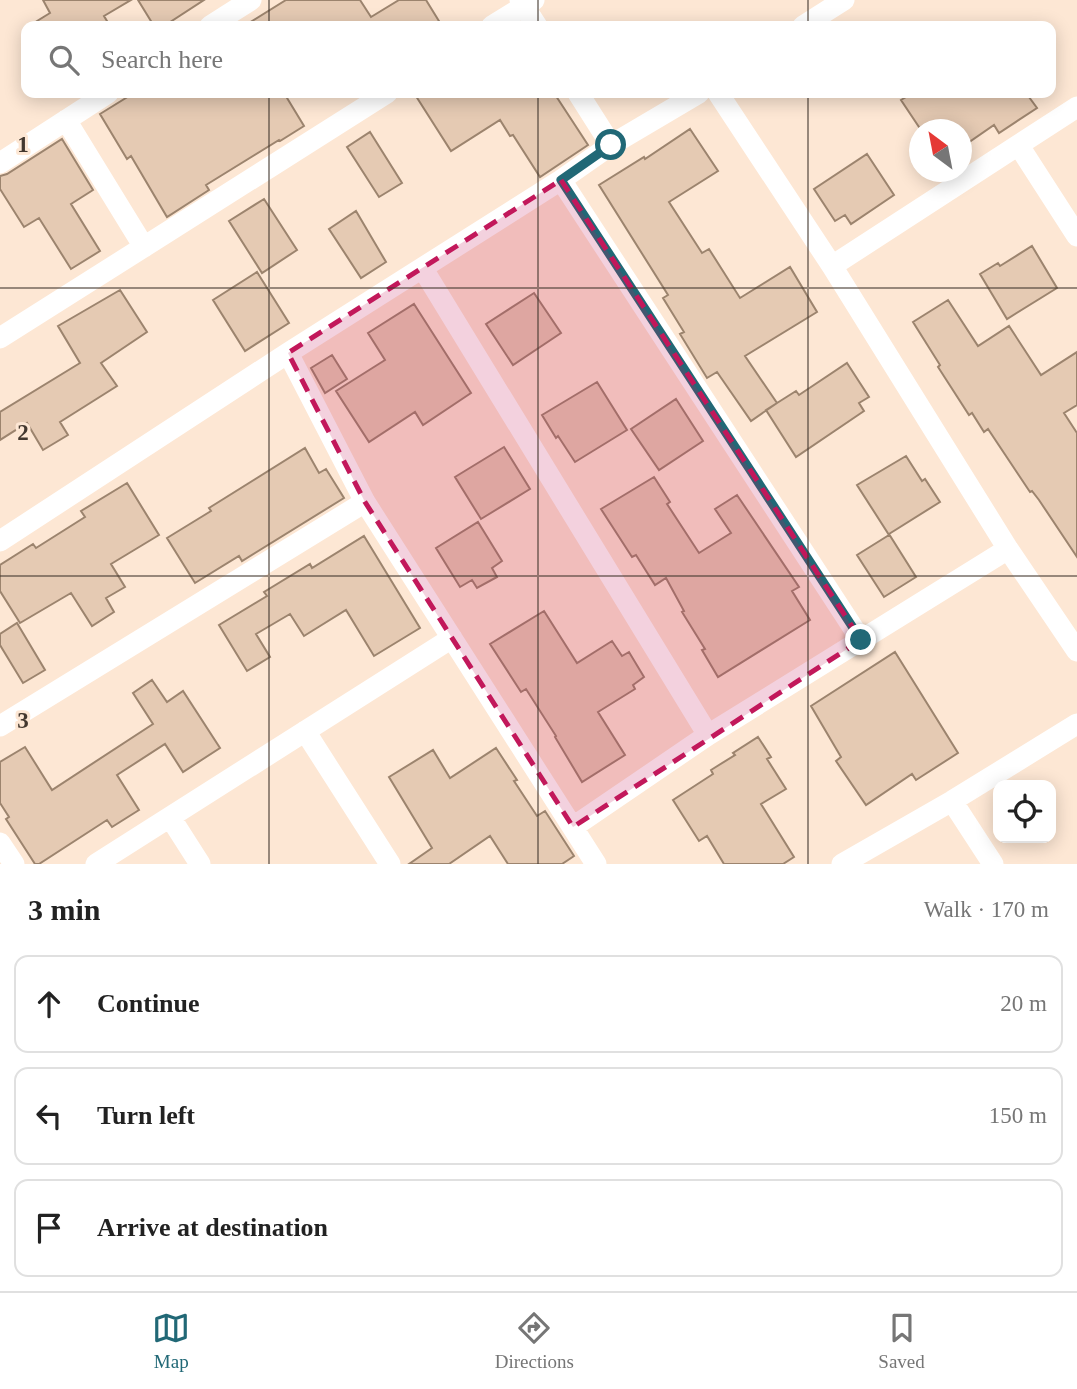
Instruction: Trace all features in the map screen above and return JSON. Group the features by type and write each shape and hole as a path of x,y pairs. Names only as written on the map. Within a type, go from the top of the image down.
{"street":[{"path":"218,21 251,0"},
{"path":"811,21 844,0"},
{"path":"499,21 526,2 535,21"},
{"path":"0,163 100,98"},
{"path":"0,338 379,98"},
{"path":"581,98 611,145"},
{"path":"0,541 288,353 561,180 611,145 691,98"},
{"path":"721,98 832,266 1008,549 1077,651"},
{"path":"832,266 1077,107"},
{"path":"66,120 144,247"},
{"path":"1018,146 1077,236"},
{"path":"561,180 861,640"},
{"path":"423,269 708,735"},
{"path":"288,353 365,502 597,864"},
{"path":"0,726 365,502"},
{"path":"573,827 708,735 1008,549"},
{"path":"96,864 452,638"},
{"path":"842,864 952,801 1077,724"},
{"path":"306,731 390,864"},
{"path":"952,801 993,864"},
{"path":"170,817 200,864"},
{"path":"0,843 14,864"}],"highlighted area":[{"path":"561,180 861,640 573,827 365,502 288,353"}],"building":[{"path":"43,0 131,0 104,16 107,21 37,21 50,13"},
{"path":"138,0 204,0 172,21 151,21"},
{"path":"286,0 360,0 371,17 399,0 426,0 439,21 252,21"},
{"path":"126,98 287,98 304,126 206,185 209,190 167,217 131,156 127,159 100,114"},
{"path":"417,98 557,98 588,145 540,177 500,120 451,151"},
{"path":"904,98 1030,98 1037,108 999,133 994,125 972,140 972,119 914,119 901,100"},
{"path":"690,129 718,171 669,202 702,253 709,249 740,298 790,267 817,312 745,356 777,403 751,421 717,372 707,378 680,334 684,332 663,298 668,295 599,185"},
{"path":"370,132 402,183 379,197 347,147"},
{"path":"62,139 93,190 71,204 100,251 71,269 39,218 24,227 0,189 0,176"},
{"path":"867,154 894,195 851,224 845,215 835,221 814,189"},
{"path":"264,199 297,250 262,273 229,221"},
{"path":"356,211 386,262 361,278 329,229"},
{"path":"1032,246 1057,288 1007,319 980,274 998,263 1000,266"},
{"path":"257,272 289,323 245,351 213,300"},
{"path":"120,290 147,332 101,363 117,386 60,422 68,435 43,450 27,423 0,440 0,412 80,363 58,326"},
{"path":"534,293 561,333 513,365 486,324"},
{"path":"948,300 978,346 1009,326 1041,375 1077,352 1077,405 1064,413 1077,433 1077,557 988,429 984,432 972,413 969,415 913,322"},
{"path":"414,304 471,393 423,425 415,412 369,442 336,391 385,360 368,333"},
{"path":"332,355 347,379 325,393 311,368"},
{"path":"847,363 869,397 859,403 864,411 796,457 766,410 796,391 799,395"},
{"path":"597,382 627,430 575,462 542,415"},
{"path":"676,399 703,441 659,470 631,429"},
{"path":"504,447 530,489 481,519 455,477"},
{"path":"305,448 319,473 326,469 344,498 242,561 239,556 195,583 167,538 211,511 209,508"},
{"path":"906,456 940,502 889,534 916,577 884,597 857,555 889,535 857,485"},
{"path":"654,477 670,502 667,504 699,553 731,533 715,509 737,495 799,587 792,591 810,620 718,677 666,578 655,585 636,555 632,557 601,509"},
{"path":"127,483 159,535 111,564 125,587 106,598 114,612 92,626 71,593 20,623 0,591 0,565 33,544 36,548 85,517 81,511"},
{"path":"478,522 502,561 492,568 497,577 477,588 472,580 460,587 436,548"},
{"path":"364,536 420,628 374,656 346,610 304,636 290,614 256,634 270,657 247,671 219,625 267,596 264,592 310,564 312,568"},
{"path":"544,611 577,663 612,641 622,656 629,652 644,677 633,685 635,689 598,712 625,755 582,782 526,689 521,692 490,644"},
{"path":"17,623 45,670 23,683 0,645 0,634"},
{"path":"895,652 958,753 916,780 912,774 866,805 836,761 841,757 811,706"},
{"path":"152,680 167,702 183,691 220,748 183,772 165,744 117,775 139,810 112,827 107,820 35,864 6,819 9,817 0,803 0,762 25,747 52,790 153,724 133,693"},
{"path":"758,737 771,757 767,759 786,789 761,804 794,857 783,864 724,864 707,836 699,841 673,800 713,774 711,770"},
{"path":"496,748 537,816 545,811 574,856 562,864 508,864 490,836 449,864 409,864 432,848 389,777 433,750 450,778"}],"route":[{"path":"611,145 561,180 861,640"}]}
